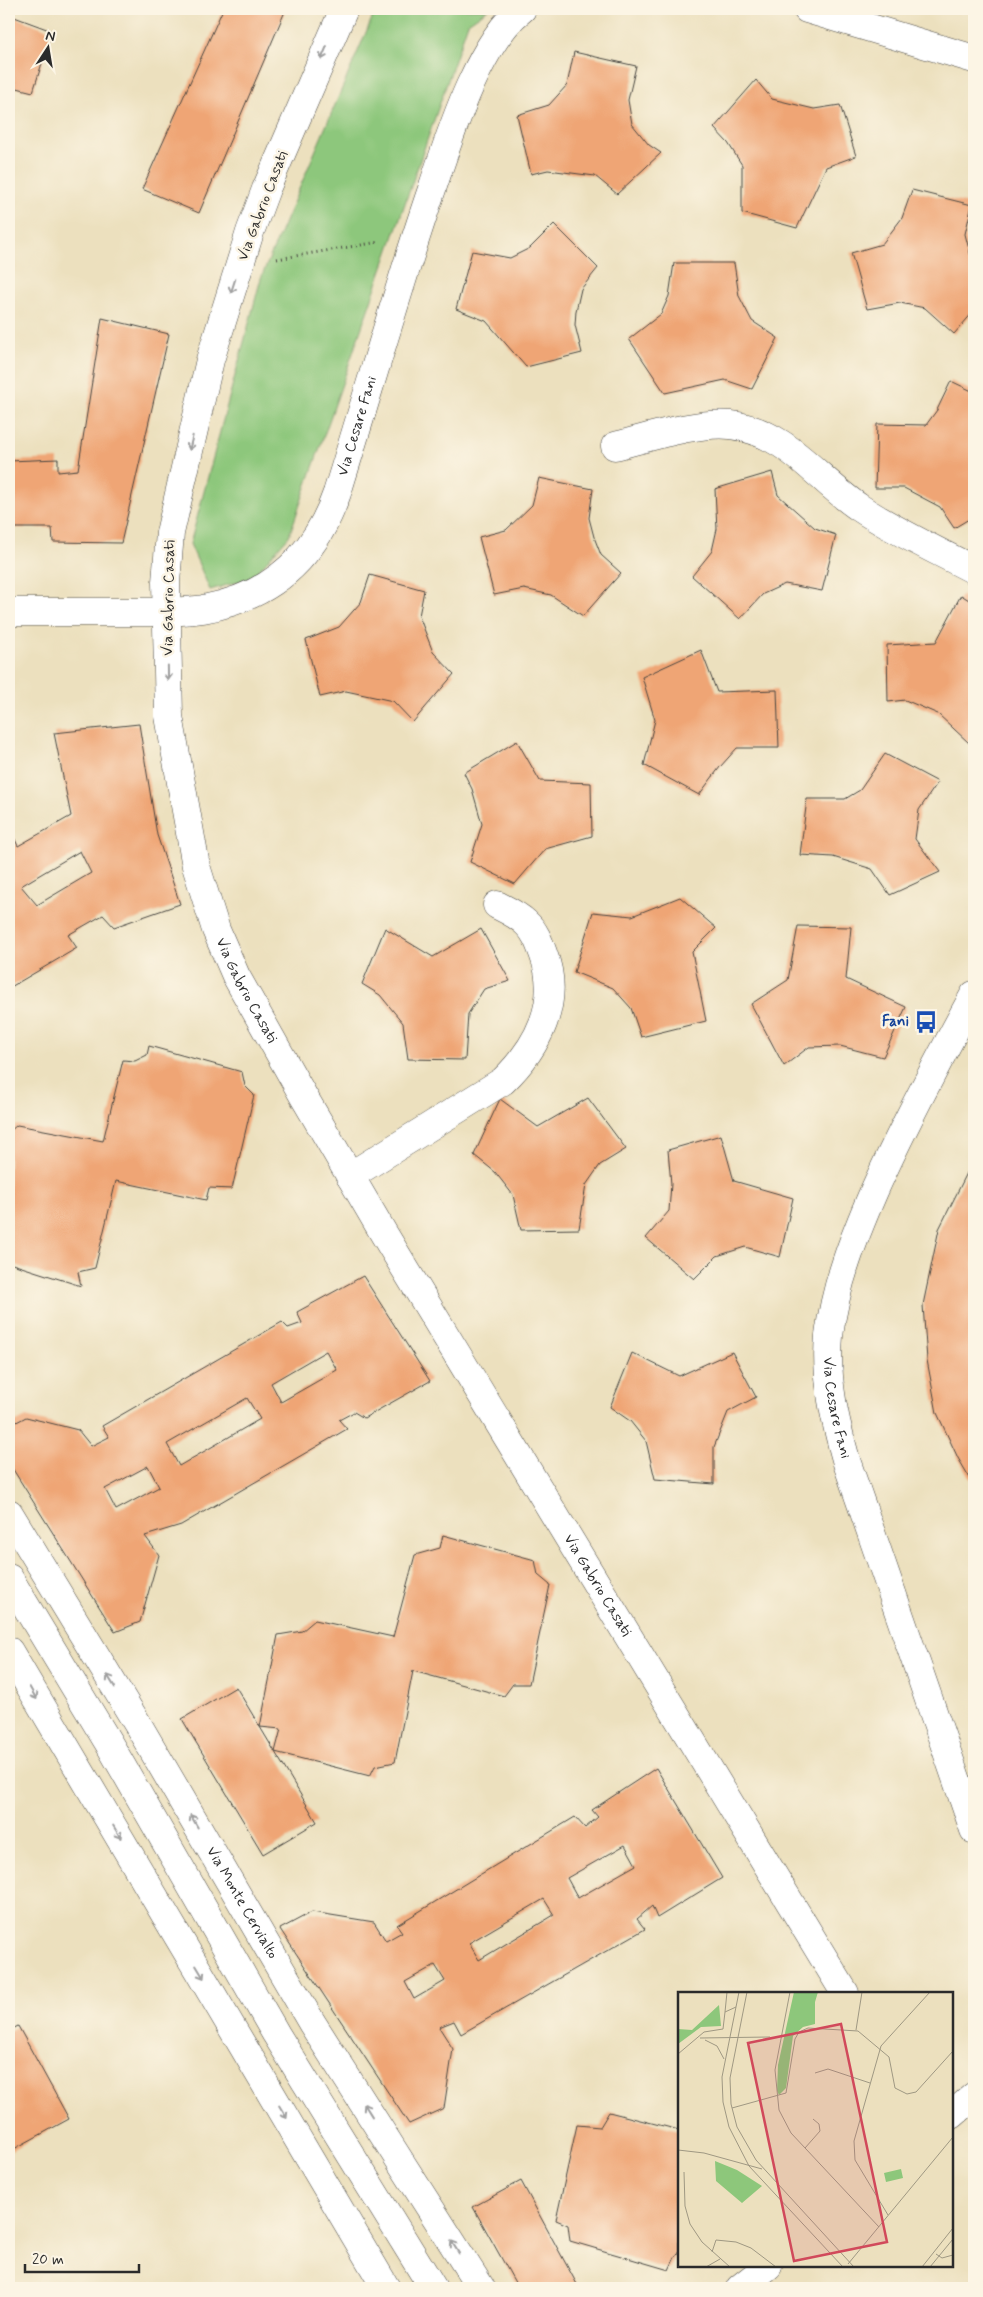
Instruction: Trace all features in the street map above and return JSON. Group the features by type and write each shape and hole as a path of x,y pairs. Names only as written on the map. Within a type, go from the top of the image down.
{"street":[{"name":"Via Gabrio Casati","path":"344,9 266,189 240,266 210,360 171,524 168,552 167,611 171,733 196,866 208,907 225,952 247,998 350,1176 844,1992"},
{"name":"Via Cesare Fani","path":"9,612 167,611 202,609 221,605 260,590 289,569 315,541 331,512 416,236 462,105 486,55 502,31 522,9"},
{"path":"807,9 974,59"},
{"path":"615,446 704,425 730,424 758,432 781,442 830,486 859,507 974,570"},
{"path":"350,1176 503,1081 528,1054 539,1037 549,1000 547,963 537,937 528,924 497,905"},
{"name":"Via Cesare Fani","path":"974,995 901,1131 855,1237 834,1307 829,1337 828,1368 832,1409 847,1463 974,1830"},
{"name":"Via Monte Cervialto","path":"9,1513 137,1724 312,2023 481,2288"},
{"path":"9,1578 113,1750 276,2034 433,2288"},
{"path":"9,1651 386,2288"},
{"path":"953,2114 974,2096"},
{"path":"740,2288 767,2267"}],"path":[{"path":"240,266 416,236"}],"green space":[{"path":"376,9 488,9 468,23 289,536 252,578 210,590 190,544 261,278"}],"building":[{"path":"223,9 286,9 199,213 142,189"},
{"path":"9,15 52,31 33,92 9,86"},
{"path":"574,52 636,66 628,100 632,124 649,145 661,153 617,194 595,176 548,170 531,174 517,115 549,105 567,85"},
{"path":"756,80 772,99 814,109 840,105 856,156 826,167 797,228 742,213 742,165 728,143 714,128"},
{"path":"912,190 972,205 965,234 974,269 974,311 954,334 925,308 900,303 867,309 851,253 882,244 902,218"},
{"path":"554,224 598,268 581,289 576,311 575,325 582,353 526,367 486,321 456,309 472,251 510,258 530,248"},
{"path":"674,263 734,263 739,296 752,321 778,338 752,389 725,380 665,393 629,339 661,314 669,296"},
{"path":"102,318 169,334 121,543 53,542 52,528 9,528 9,461 58,459 58,472 78,470"},
{"path":"951,381 974,392 974,516 954,528 940,507 904,488 875,488 877,424 926,425 937,410"},
{"path":"772,472 778,495 815,528 836,535 822,591 785,584 763,594 740,619 692,576 712,551 717,529 715,489"},
{"path":"539,478 593,489 589,518 594,537 601,555 621,573 583,616 551,595 524,589 494,595 479,537 506,530 532,505"},
{"path":"370,575 424,590 419,616 433,652 454,674 413,722 393,701 346,691 320,697 306,640 339,627 361,602"},
{"path":"961,595 974,603 974,740 969,743 938,714 905,700 888,702 887,645 936,642"},
{"path":"701,650 717,692 777,690 779,748 737,748 699,795 644,765 655,720 642,677"},
{"path":"139,724 157,835 180,904 114,927 103,915 68,935 77,948 9,988 9,835 12,833 18,846 71,816 54,733","holes":["80,851 91,873 37,905 21,886"]},
{"path":"517,741 540,781 591,783 592,836 545,849 515,884 470,862 482,824 472,789 464,773"},
{"path":"885,754 938,782 919,810 915,839 940,872 890,895 872,869 833,857 800,855 807,799 845,799 860,790"},
{"path":"680,897 716,928 692,952 706,1021 641,1037 631,1008 613,988 574,972 593,912 632,916"},
{"path":"798,926 851,927 846,979 906,1007 883,1057 840,1046 809,1047 784,1066 751,1004 788,980"},
{"path":"385,928 433,957 481,929 510,981 484,989 468,1014 465,1060 408,1059 403,1023 380,995 362,984"},
{"path":"149,1046 242,1072 245,1086 254,1095 232,1189 209,1188 206,1200 116,1181 95,1268 78,1272 81,1286 9,1263 9,1132 17,1125 103,1141 123,1060 135,1061 147,1055"},
{"path":"588,1098 626,1149 600,1165 586,1185 579,1229 521,1230 513,1195 495,1172 474,1155 500,1099 538,1127"},
{"path":"721,1135 734,1181 793,1198 780,1257 745,1247 717,1256 694,1279 646,1238 669,1211 671,1184 668,1150"},
{"path":"974,1159 974,1485 958,1458 937,1413 927,1360 923,1305 939,1229"},
{"path":"363,1276 430,1381 364,1418 354,1412 339,1420 347,1429 181,1525 145,1536 159,1555 140,1622 115,1632 9,1463 9,1426 26,1417 78,1430 91,1446 109,1437 102,1426 282,1322 288,1328 302,1323 297,1312","holes":["326,1351 337,1370 281,1402 271,1383","247,1398 260,1419 179,1466 167,1444","148,1466 159,1487 116,1510 105,1489"]},
{"path":"732,1352 756,1397 728,1412 714,1447 714,1484 655,1479 646,1441 630,1421 610,1407 632,1353 679,1376"},
{"path":"443,1535 535,1560 538,1575 550,1585 529,1684 513,1684 504,1696 413,1671 395,1762 375,1766 370,1776 275,1752 281,1729 260,1727 278,1635 302,1631 315,1620 393,1637 415,1555 440,1548"},
{"path":"236,1687 317,1822 263,1854 182,1719"},
{"path":"656,1768 722,1878 657,1918 652,1906 637,1919 645,1929 461,2034 454,2021 439,2027 453,2049 444,2108 409,2124 280,1929 312,1912 374,1922 386,1941 402,1932 397,1925 575,1817 585,1828 598,1817 592,1810","holes":["625,1845 636,1865 578,1898 567,1878","544,1899 554,1915 479,1960 469,1943","435,1965 445,1981 414,1999 405,1982"]},
{"path":"18,2026 69,2119 12,2150 9,2144 9,2031"},
{"path":"609,2112 678,2130 678,2254 669,2270 570,2241 568,2225 556,2220 577,2125 600,2127"},
{"path":"521,2181 579,2288 518,2288 473,2207"}],"place":[{"name":"Fani","path":"926,1022"}]}
